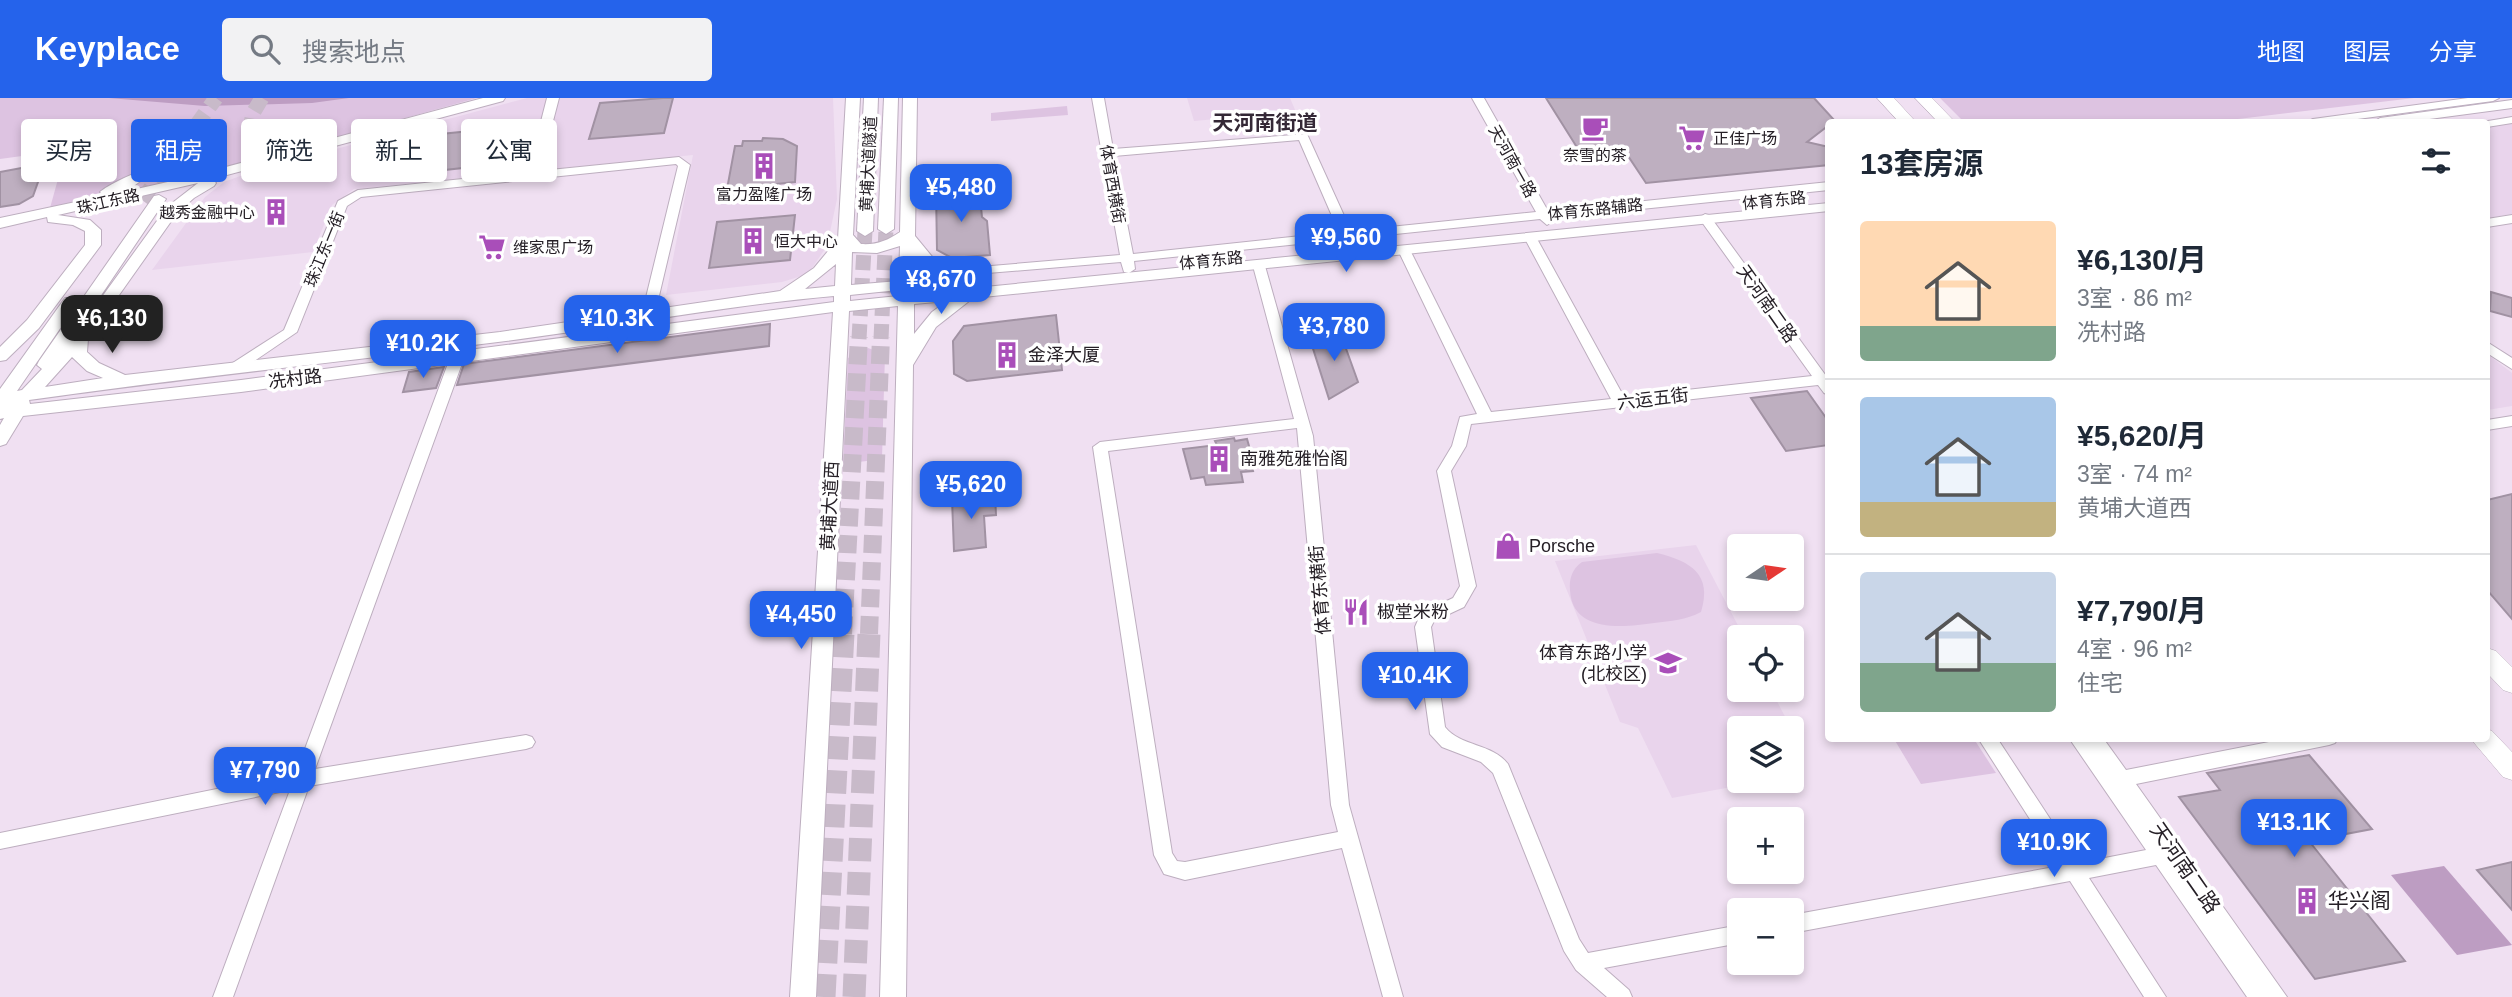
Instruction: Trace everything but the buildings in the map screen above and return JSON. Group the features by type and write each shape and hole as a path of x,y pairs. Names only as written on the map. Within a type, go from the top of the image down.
{"highway":[{"path":"1885,98 1905,119"},
{"path":"1923,98 1944,119"},
{"path":"2490,661 2512,683"},
{"path":"2487,742 2512,769"}],"main road":[{"path":"337,131 486,98"},
{"name":"珠江东路","path":"337,142 498,98"},
{"name":"黄埔大道西","path":"803,997 853,98"},
{"name":"黄埔大道隧道","path":"864,231 871,98"},
{"name":"黄埔大道隧道","path":"886,229 891,98"},
{"path":"893,995 910,98"},
{"path":"2402,119 2512,104"},
{"path":"2451,119 2512,111"},
{"name":"珠江东路","path":"0,224 110,201 241,168"},
{"path":"4,405 29,393 80,339 172,210 202,186 241,170"},
{"path":"0,217 108,191 131,182"},
{"name":"体育东路","path":"905,293 1128,264 1552,219 1825,194"},
{"path":"29,393 150,199"},
{"path":"0,440 4,405 150,199"},
{"name":"体育东路","path":"905,293 973,294 1825,207"},
{"path":"0,224 73,220 85,223 93,230 95,237 85,258 40,315 0,356"},
{"path":"782,296 822,270 846,237 856,248 875,249 896,243 907,234"},
{"path":"907,234 922,259 944,274 1007,280"},
{"name":"冼村路","path":"4,405 457,358 842,299 905,293"},
{"path":"903,376 923,330 939,314 973,294"},
{"name":"冼村路","path":"29,393 500,337 782,296 842,299"},
{"path":"80,339 78,353 83,358 93,367 124,381"}],"street":[{"path":"548,119 553,98"},
{"name":"体育西横街","path":"1098,98 1128,264"},
{"name":"天河南一路","path":"1478,98 1552,219"},
{"path":"1488,98 1552,219"},
{"path":"2336,119 2493,98"},
{"path":"2490,124 2512,120"},
{"path":"1108,153 1303,136 1346,235"},
{"name":"珠江东一街","path":"557,173 680,160 684,165 649,314"},
{"name":"珠江东一街","path":"233,369 290,332 342,204 358,194 469,182"},
{"name":"体育东路辅路","path":"944,274 1128,264 1346,235 1552,219 1825,186"},
{"name":"天河南二路","path":"1712,218 1825,380"},
{"path":"2490,223 2512,219"},
{"path":"1530,237 1620,403"},
{"path":"1404,250 1484,410 1485,418 1465,420 1460,446 1444,471 1468,586 1467,596 1460,603 1427,617 1423,627 1436,729 1441,737 1452,745 1498,764 1507,780 1571,944 1583,963 1622,997"},
{"name":"体育东横街","path":"1259,266 1306,436 1340,805 1393,997"},
{"path":"2490,348 2512,365"},
{"path":"223,997 457,358"},
{"name":"六运五街","path":"1485,418 1825,381"},
{"path":"2490,425 2512,421"},
{"path":"1302,423 1100,447 1163,855 1171,868 1185,871 1349,838"},
{"path":"0,841 304,779 526,742"},
{"path":"1990,742 2155,997"},
{"name":"天河南二路","path":"2082,742 2115,780 2277,997"},
{"name":"天河南二路","path":"2095,742 2161,856 2259,997"},
{"path":"2115,780 2286,743"},
{"path":"1804,923 2161,856"},
{"path":"1583,963 1727,936"}],"shaded area":[{"path":"0,98 477,98 402,119 351,119 351,133 337,137 337,119 241,119 241,164 227,168 227,119 131,119 131,182 166,182 50,208 57,182 117,182 117,119 21,119 21,156 0,159"},
{"path":"109,98 349,98 312,103 205,106"},
{"path":"527,98 833,98 837,199 827,246 808,274 782,282 666,295 693,155 557,169 557,119 461,119 461,178 447,180 447,119"},
{"path":"1187,98 1290,98 1296,112 1194,121"},
{"path":"1940,98 2414,98 2238,119 1961,119"},
{"path":"1067,106 1068,115 991,121 991,113"},
{"path":"2512,123 2512,214 2490,218 2490,127"},
{"path":"351,145 351,182 424,182 354,189 332,205 313,252 152,270 205,197 224,182 241,176 241,182 337,182 337,149"},
{"path":"868,348 885,354 882,459 843,464 848,358"},
{"path":"2490,356 2512,373 2512,406 2490,410"},
{"name":"体育东路小学 (北校区)","path":"1696,545 1727,604 1727,611 1730,611 1738,625 1727,625 1727,702 1777,702 1785,716 1727,716 1727,788 1672,798 1638,728 1620,722 1555,561"},
{"path":"1657,553 1679,560 1696,571 1704,588 1701,612 1678,620 1615,626 1590,621 1580,614 1573,604 1571,578 1582,562"},
{"path":"1896,742 1976,742 1996,773 1921,784"},
{"path":"2444,866 2512,945 2457,955 2391,875"}],"tunnel":[{"path":"142,200 216,98"},
{"path":"252,119 262,98"},
{"path":"881,339 886,229"},
{"path":"859,339 865,231"},
{"path":"843,634 859,337"},
{"path":"869,634 881,337"},
{"path":"824,997 843,633"},
{"path":"854,997 869,633"}],"place":[{"name":"奈雪的茶","path":"1595,128"},
{"name":"正佳广场","path":"1692,138"},
{"name":"富力盈隆广场","path":"764,166"},
{"name":"越秀金融中心","path":"276,212"},
{"name":"恒大中心","path":"753,241"},
{"name":"维家思广场","path":"492,247"},
{"name":"金泽大厦","path":"1007,355"},
{"name":"南雅苑雅怡阁","path":"1219,459"},
{"name":"Porsche","path":"1508,546"},
{"name":"椒堂米粉","path":"1356,612"},
{"name":"体育东路小学 (北校区)","path":"1668,663"},
{"name":"华兴阁","path":"2307,901"}],"district":[{"name":"天河南街道","path":"1265,123"}]}
